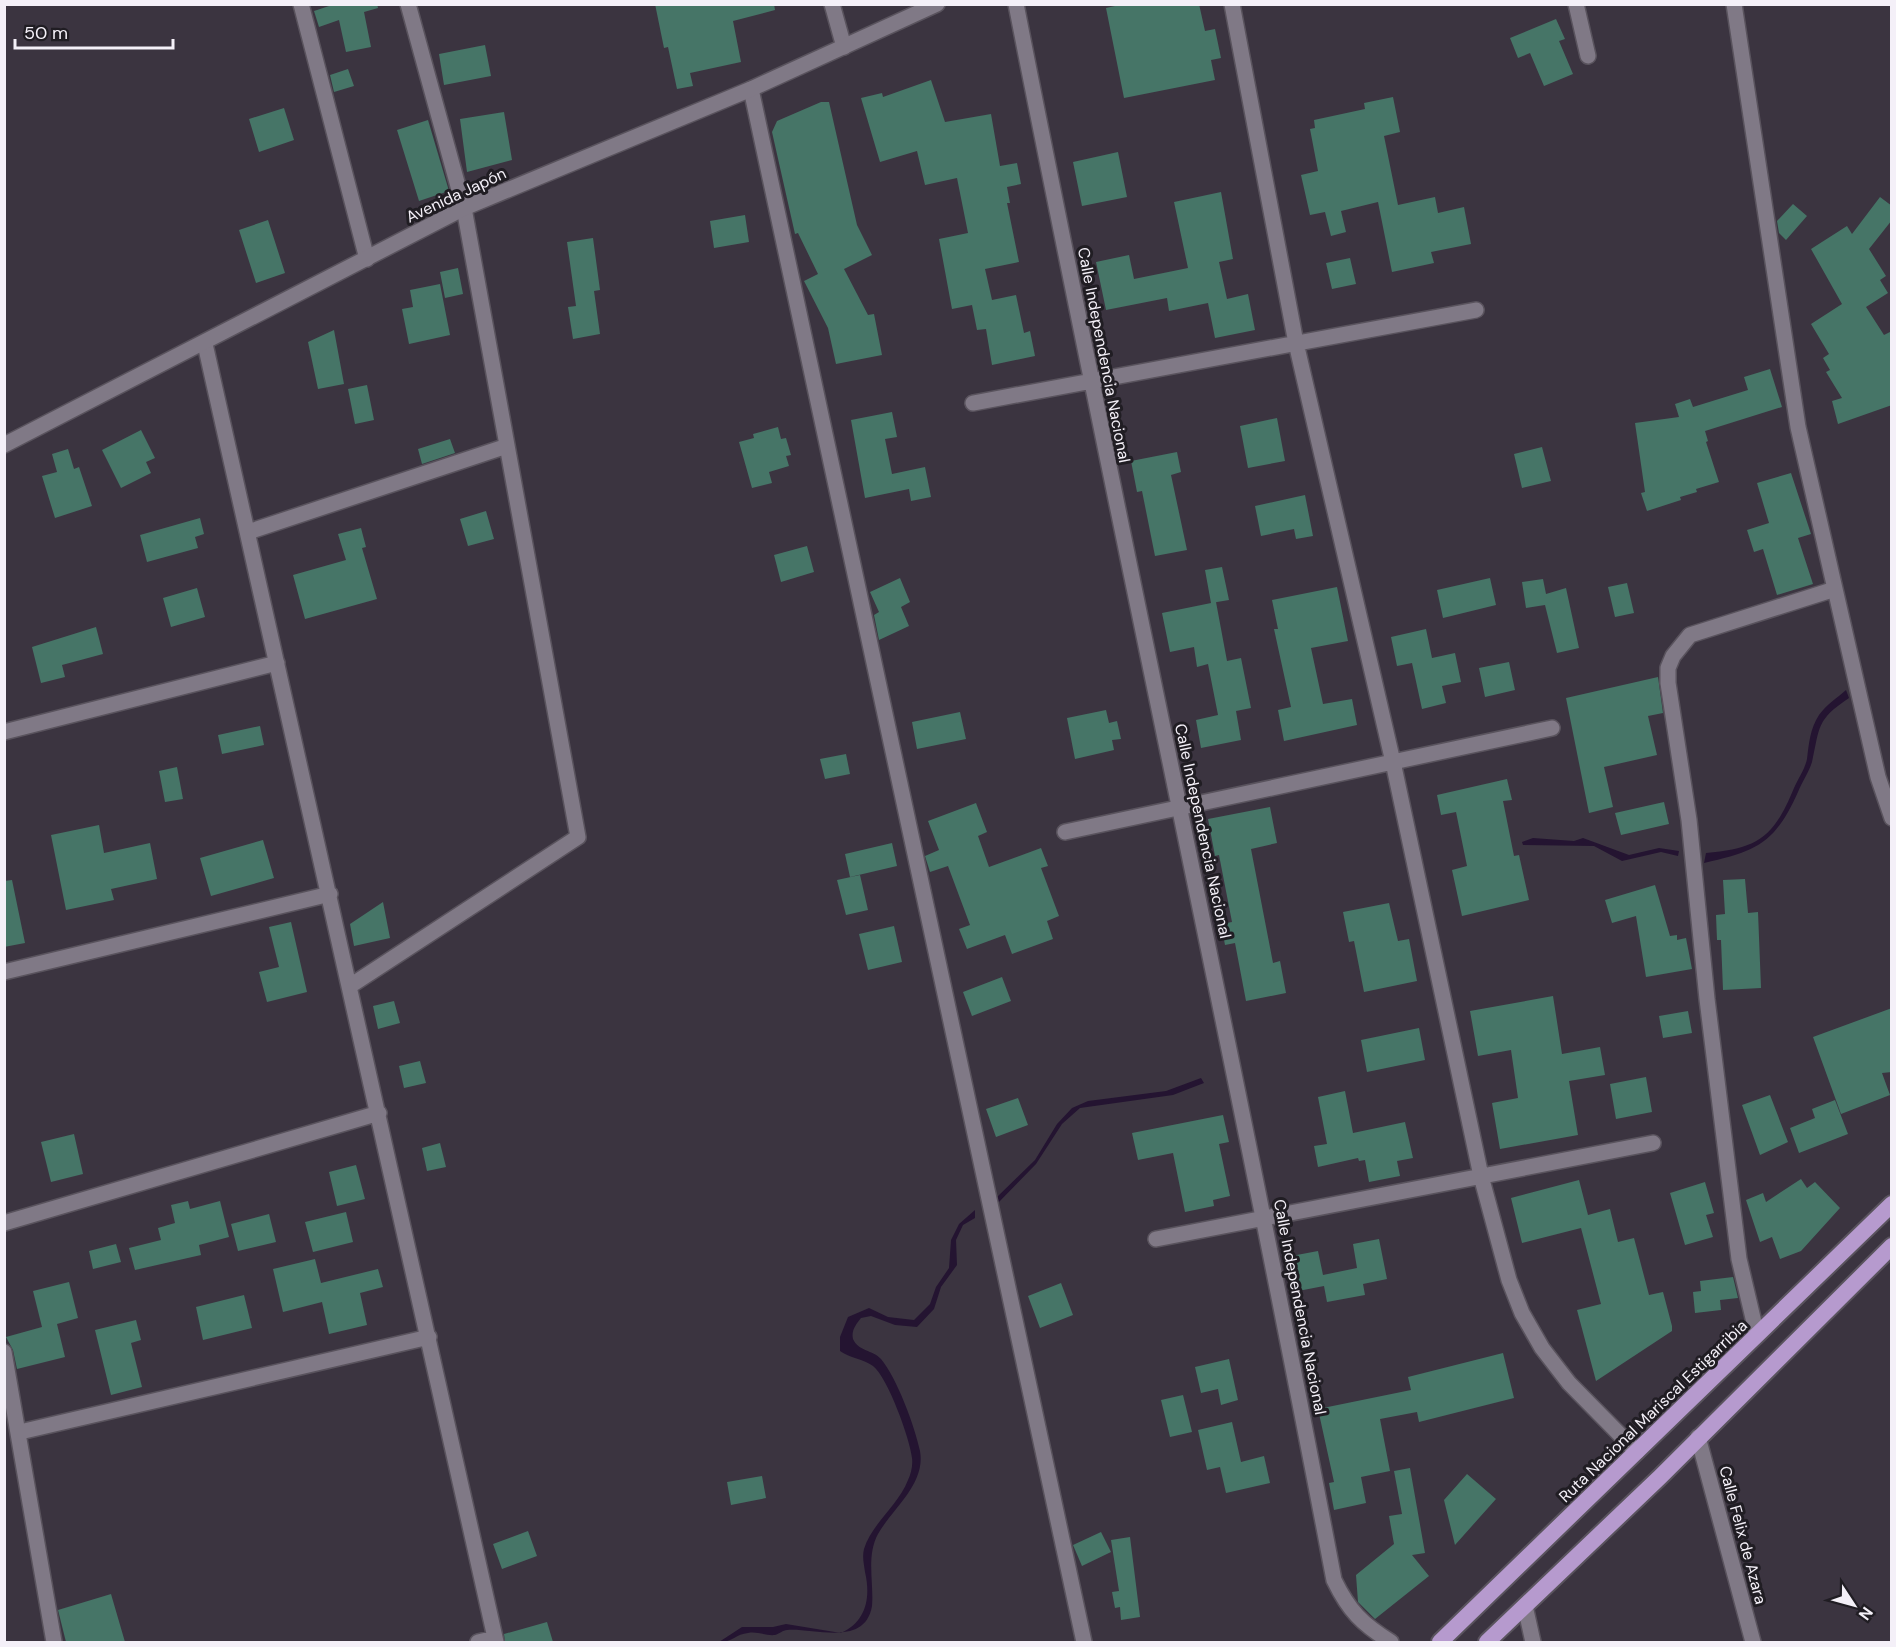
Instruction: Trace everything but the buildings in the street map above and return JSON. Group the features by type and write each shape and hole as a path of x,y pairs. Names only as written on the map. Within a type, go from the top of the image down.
{"highway":[{"name":"Ruta Nacional Mariscal Estigarribia","path":"1440,1642 1892,1204"},
{"path":"1487,1642 1892,1246"}],"street":[{"path":"302,4 367,258"},
{"path":"350,986 578,837 464,208 408,4"},
{"path":"832,4 844,47"},
{"name":"Avenida Japón","path":"4,445 205,344 464,208 751,89 937,4"},
{"name":"Calle Independencia Nacional","path":"1016,4 1090,381 1265,1218 1334,1580 1347,1606 1368,1628 1391,1642"},
{"path":"1232,4 1296,343 1393,762 1481,1176 1509,1280 1522,1312 1542,1348 1569,1383 1637,1452"},
{"path":"1576,4 1588,56"},
{"path":"1734,4 1798,427 1878,777 1892,818"},
{"path":"751,89 1084,1642"},
{"path":"973,403 1476,310"},
{"path":"205,344 330,894 495,1640 478,1642"},
{"path":"248,532 507,446"},
{"path":"1757,1335 1739,1258 1707,999 1689,820 1668,668 1680,645 1690,636 1835,589"},
{"path":"4,732 277,663"},
{"path":"1065,832 1552,728"},
{"path":"4,972 330,894"},
{"path":"4,1223 379,1113"},
{"path":"1156,1239 1653,1143"},
{"path":"20,1432 429,1337"},
{"path":"4,1352 20,1432 54,1642"},
{"name":"Calle Felix de Azara","path":"1698,1437 1753,1642"},
{"path":"1525,1606 1533,1642"}],"shaded area":[{"path":"1846,690 1849,698 1830,712 1821,725 1809,770 1790,809 1772,834 1751,849 1704,863 1706,853 1751,844 1771,829 1787,805 1805,766 1810,736 1816,720 1825,708"},
{"path":"1533,838 1574,841 1583,838 1629,855 1659,848 1679,851 1678,856 1661,852 1622,861 1594,846 1523,845 1522,842"},
{"path":"1201,1078 1204,1083 1173,1095 1080,1108 1062,1124 1036,1164 997,1204 996,1198 1035,1160 1057,1124 1072,1108 1088,1101 1166,1091"},
{"path":"975,1210 975,1218 963,1225 956,1240 957,1265 941,1287 934,1309 917,1327 895,1325 871,1316 861,1318 853,1330 855,1343 881,1359 893,1378 914,1429 920,1451 920,1463 913,1485 874,1542 871,1560 872,1606 867,1619 860,1627 843,1632 856,1622 865,1608 867,1582 864,1549 873,1531 904,1489 910,1475 912,1461 903,1424 885,1383 873,1366 840,1351 840,1337 848,1317 869,1308 888,1317 914,1320 930,1304 936,1287 949,1268 951,1240 959,1224"},
{"path":"786,1624 838,1633 787,1630 775,1635 751,1633 719,1642 742,1627 773,1627"}]}
